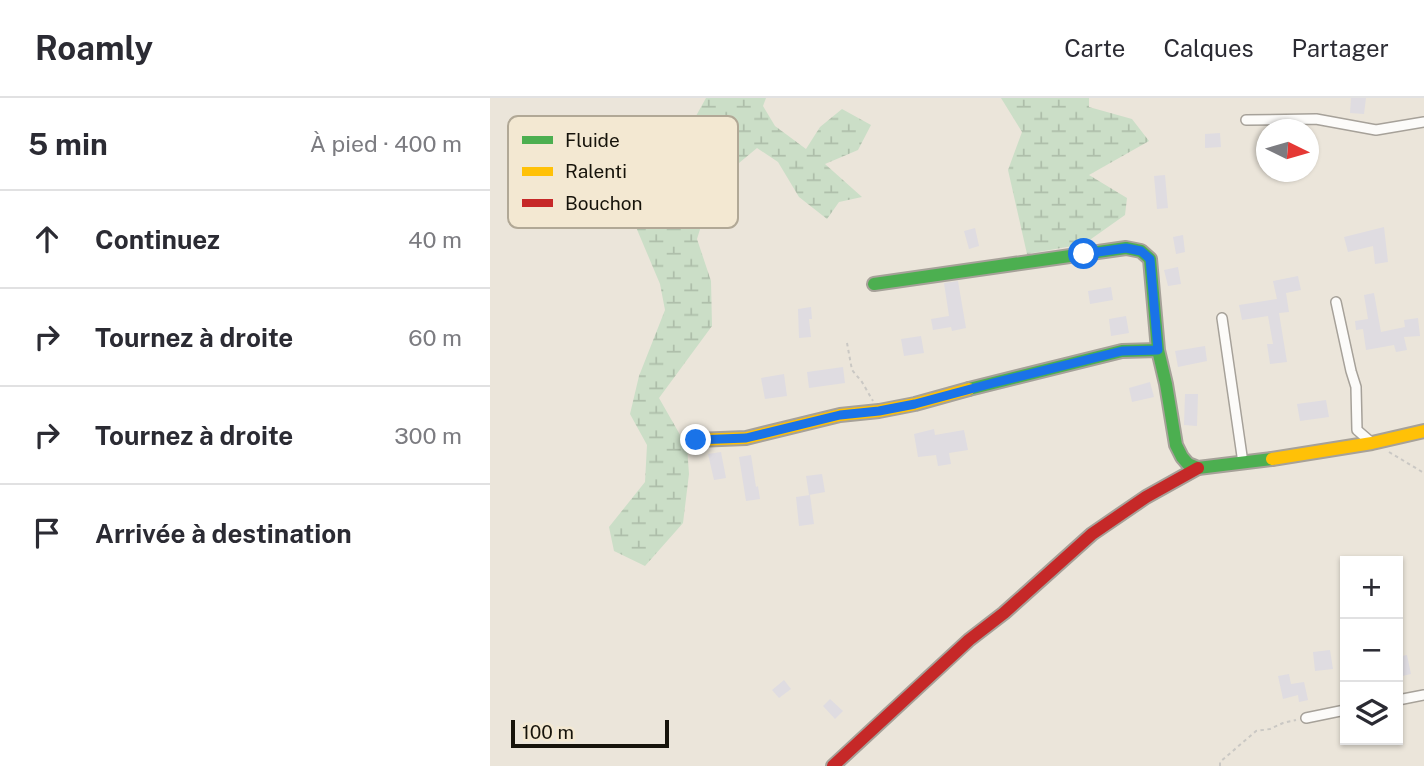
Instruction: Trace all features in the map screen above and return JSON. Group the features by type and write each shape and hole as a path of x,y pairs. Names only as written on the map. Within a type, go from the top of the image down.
{"street":[{"path":"1246,120 1316,119 1376,130 1424,122"},
{"path":"874,284 1126,248 1141,251 1150,259 1158,350 1176,445 1188,464 1198,468"},
{"path":"1336,302 1356,387 1357,430 1372,443"},
{"path":"1222,318 1243,463"},
{"path":"696,440 746,438 840,415 915,404 1122,351 1158,350"},
{"path":"833,766 969,640 1004,613 1092,534 1146,497 1198,468 1372,443 1424,431"},
{"path":"1403,699 1424,695"},
{"path":"1306,718 1340,711"}],"path":[{"path":"847,344 852,370 879,411"},
{"path":"1372,443 1424,472"},
{"path":"1220,766 1220,762 1256,731 1306,718"}],"green space":[{"path":"706,98 766,98 763,106 775,126 806,149 820,127 842,109 871,125 858,150 825,164 862,197 839,202 827,219 799,197 778,162 757,148 738,164 738,116 696,116"},
{"path":"1001,98 1089,98 1089,107 1132,119 1149,141 1089,175 1127,198 1125,215 1084,244 1027,254 1008,170 1022,132"},
{"path":"636,228 700,228 697,239 711,281 712,326 659,398 687,447 689,474 683,523 645,566 614,551 609,527 645,482 647,445 630,414 639,376 665,310 660,284"}],"building":[{"path":"1351,98 1366,98 1364,114 1350,113"},
{"path":"1220,133 1221,147 1205,148 1205,134"},
{"path":"1165,175 1168,208 1157,209 1154,176"},
{"path":"1384,227 1388,262 1375,264 1373,246 1348,252 1344,237"},
{"path":"975,228 979,246 969,249 964,231"},
{"path":"1183,235 1185,252 1176,254 1173,237"},
{"path":"1178,267 1181,284 1168,286 1164,270"},
{"path":"1298,276 1301,290 1286,293 1289,312 1279,313 1287,362 1270,364 1267,344 1273,344 1268,316 1242,320 1239,305 1277,299 1273,281"},
{"path":"958,281 966,328 952,331 951,327 933,330 931,319 949,316 944,283"},
{"path":"1111,287 1113,300 1090,304 1088,291"},
{"path":"1374,293 1381,332 1405,327 1404,320 1418,318 1420,336 1404,337 1407,350 1396,352 1394,345 1366,350 1363,329 1356,330 1355,321 1368,319 1364,295"},
{"path":"811,307 811,337 799,338 798,309"},
{"path":"1126,316 1129,333 1111,336 1109,319"},
{"path":"921,336 924,353 904,356 901,339"},
{"path":"1205,346 1207,361 1178,367 1175,351"},
{"path":"843,367 845,383 809,388 807,372"},
{"path":"784,374 787,396 765,399 761,378"},
{"path":"1150,382 1154,397 1132,402 1129,388"},
{"path":"1185,394 1198,394 1197,426 1184,425"},
{"path":"1326,400 1329,417 1300,421 1297,404"},
{"path":"934,429 935,435 964,430 968,450 949,453 951,464 938,466 936,455 918,457 914,434"},
{"path":"721,452 726,478 714,480 708,454"},
{"path":"751,455 760,499 746,501 739,457"},
{"path":"822,474 825,492 809,495 806,476"},
{"path":"810,495 814,524 799,526 796,497"},
{"path":"1330,650 1333,669 1315,671 1313,652"},
{"path":"1407,655 1411,674 1403,676 1403,656"},
{"path":"1289,674 1291,684 1304,682 1308,700 1299,702 1298,695 1283,699 1278,676"},
{"path":"784,680 791,689 779,698 772,690"},
{"path":"830,699 843,711 835,719 823,706"}],"traffic: fast":[{"path":"874,284 1126,248 1141,251 1150,259 1158,350 1176,445 1182,457 1188,464 1198,468 1272,459"},
{"path":"969,389 1122,351 1158,350"}],"traffic: slow":[{"path":"696,440 746,438 840,415 915,404 969,389"},
{"path":"1272,459 1372,443 1424,431"}],"traffic: jam":[{"path":"833,766 969,640 1004,613 1092,534 1146,497 1198,468"}],"route":[{"path":"696,440 746,438 840,415 915,404 1122,351 1158,350 1150,259 1141,251 1126,248 1084,254"}]}
